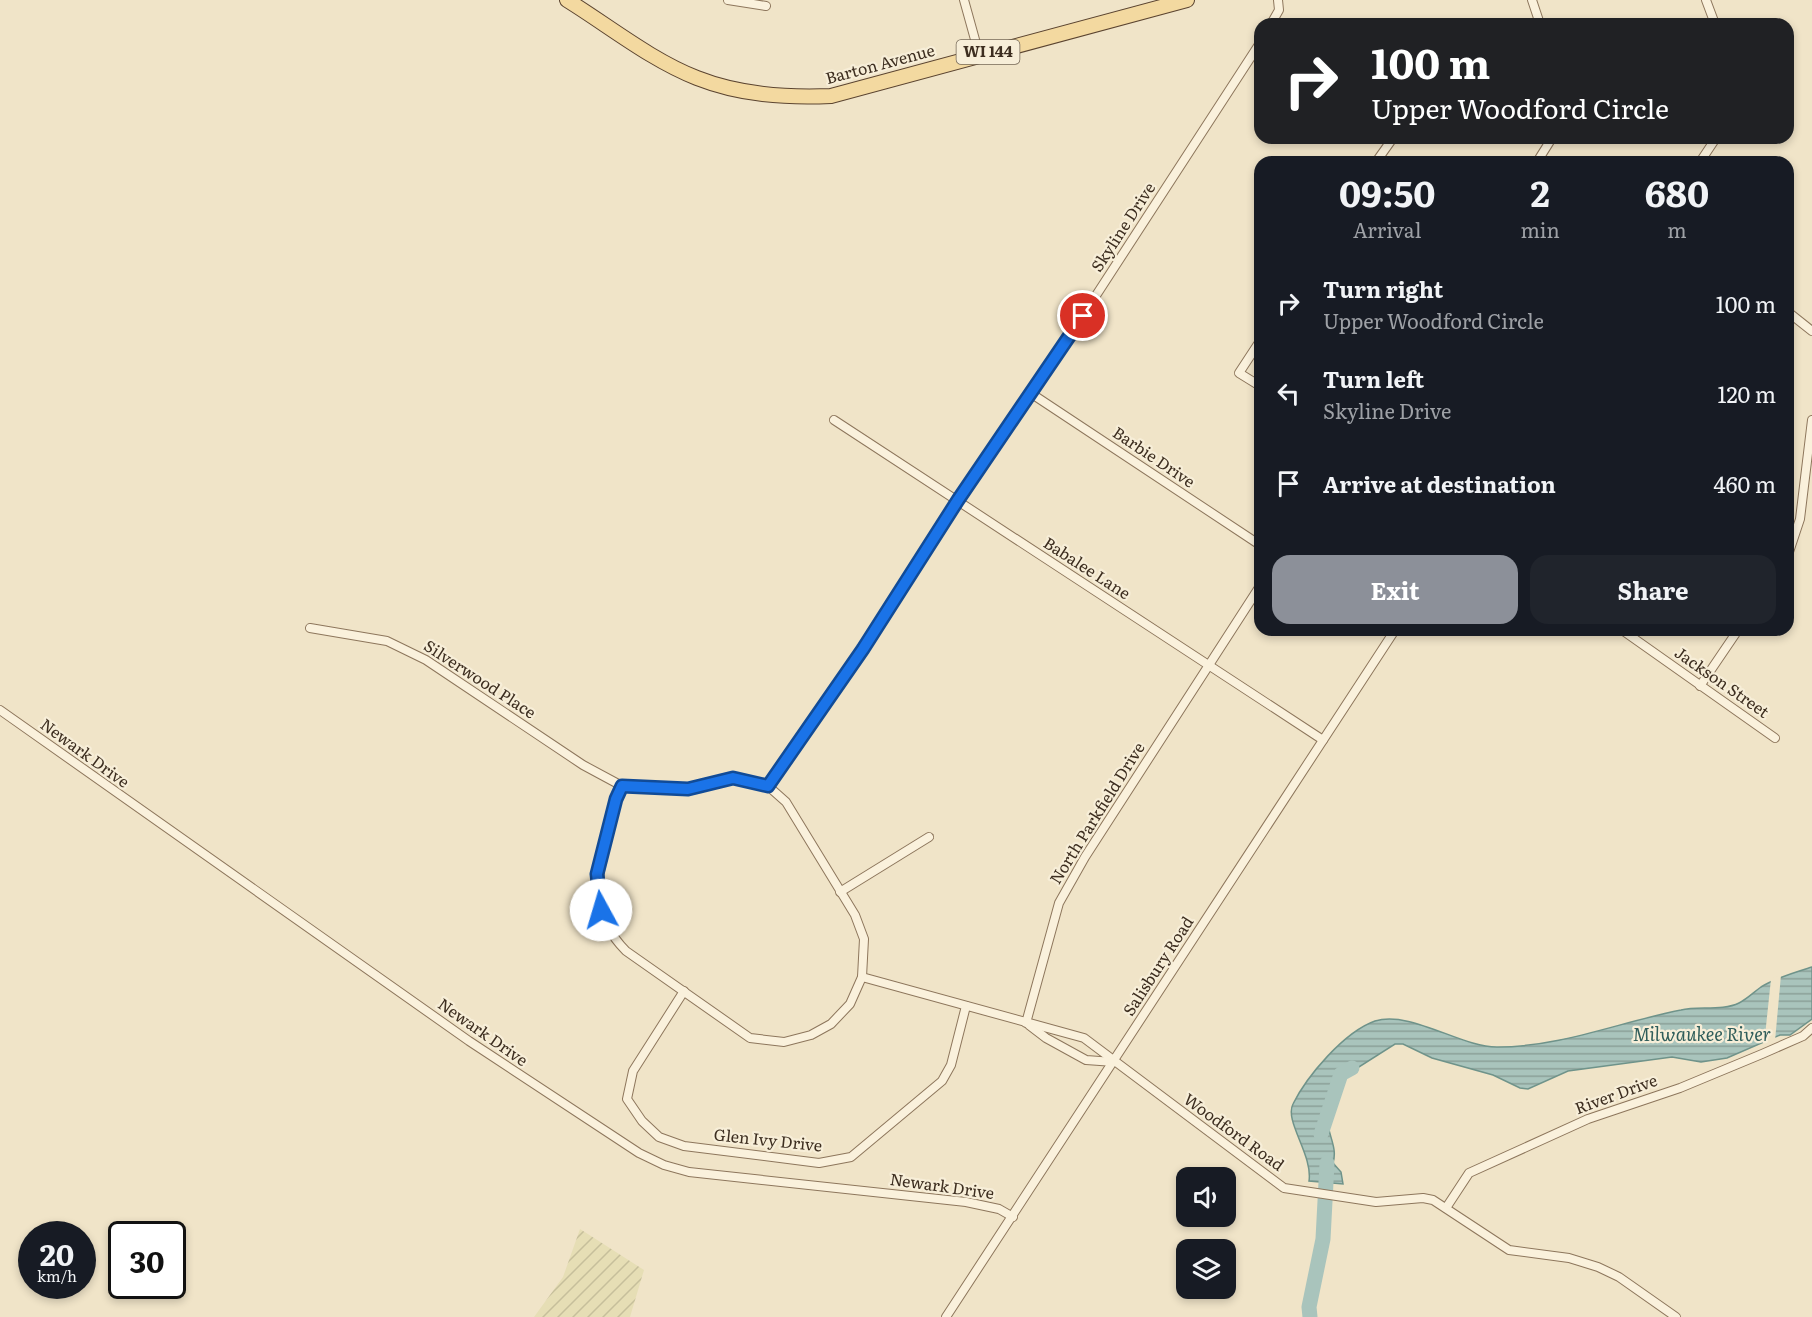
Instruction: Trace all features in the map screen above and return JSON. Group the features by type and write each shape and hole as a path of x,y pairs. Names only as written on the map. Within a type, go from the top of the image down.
{"main road":[{"name":"Barton Avenue","path":"567,0 659,58 696,78 739,91 788,98 831,96 1187,0"}],"street":[{"path":"728,0 765,6"},
{"path":"964,0 980,54"},
{"path":"1274,18 1279,10 1278,0"},
{"path":"1532,0 1538,18"},
{"path":"1706,0 1713,18"},
{"name":"Skyline Drive","path":"768,786 863,649 958,500 1032,394 1254,52"},
{"path":"1794,317 1812,331"},
{"path":"1254,349 1239,373 1254,383"},
{"name":"Barbie Drive","path":"1032,394 1254,541"},
{"name":"Babalee Lane","path":"834,420 1323,740"},
{"path":"1794,537 1800,519 1812,420"},
{"name":"North Parkfield Drive","path":"1026,1023 1059,903 1085,857 1254,595"},
{"name":"Silverwood Place","path":"310,628 387,641 426,660 583,765 622,786"},
{"name":"Salisbury Road","path":"946,1317 1391,636"},
{"name":"Jackson Street","path":"1630,636 1775,738"},
{"path":"1700,686 1734,636"},
{"name":"Newark Drive","path":"0,710 468,1041 639,1153 664,1165 689,1172 966,1202 999,1209 1013,1217"},
{"path":"733,778 768,786 786,802 855,915 864,939 862,977 850,1004 831,1024 811,1035 784,1042 750,1038 619,943 601,910 597,874 616,799 622,786 688,789 733,778"},
{"path":"840,892 929,837"},
{"name":"Woodford Road","path":"862,977 1084,1038 1095,1043 1114,1062 1284,1188 1376,1202 1424,1198 1446,1208 1509,1250 1569,1258 1598,1267 1619,1277 1676,1317"},
{"name":"Glen Ivy Drive","path":"684,992 633,1071 627,1099 642,1121 659,1137 684,1146 819,1163 851,1157 942,1081 951,1065 966,1006"},
{"name":"Woodford Road","path":"1026,1023 1046,1038 1086,1060 1114,1062"},
{"name":"River Drive","path":"1446,1208 1469,1173 1588,1119 1680,1088 1762,1054 1812,1028"}],"shaded area":[{"path":"580,1229 644,1270 630,1317 534,1317 563,1277"}],"water":[{"name":"Milwaukee River","path":"1812,967 1812,1019 1790,1035 1780,1035 1727,1058 1701,1062 1672,1057 1568,1071 1528,1089 1520,1088 1493,1075 1432,1058 1403,1044 1395,1044 1332,1084 1327,1105 1327,1121 1334,1149 1333,1163 1341,1172 1343,1184 1309,1181 1307,1160 1292,1120 1293,1104 1307,1081 1328,1056 1351,1035 1375,1021 1389,1019 1404,1021 1484,1046 1521,1046 1567,1038 1681,1010 1733,1005 1773,981"}],"pier":[{"path":"1781,975 1775,1041 1764,1045 1771,979"}],"waterway":[{"name":"Milwaukee River","path":"1321,1134 1341,1074 1352,1068"},
{"name":"Milwaukee River","path":"1310,1317 1309,1307 1323,1239 1327,1163"}],"route":[{"path":"601,910 597,874 616,799 622,786 688,789 733,778 768,786 863,649 958,500 1083,316"}]}
